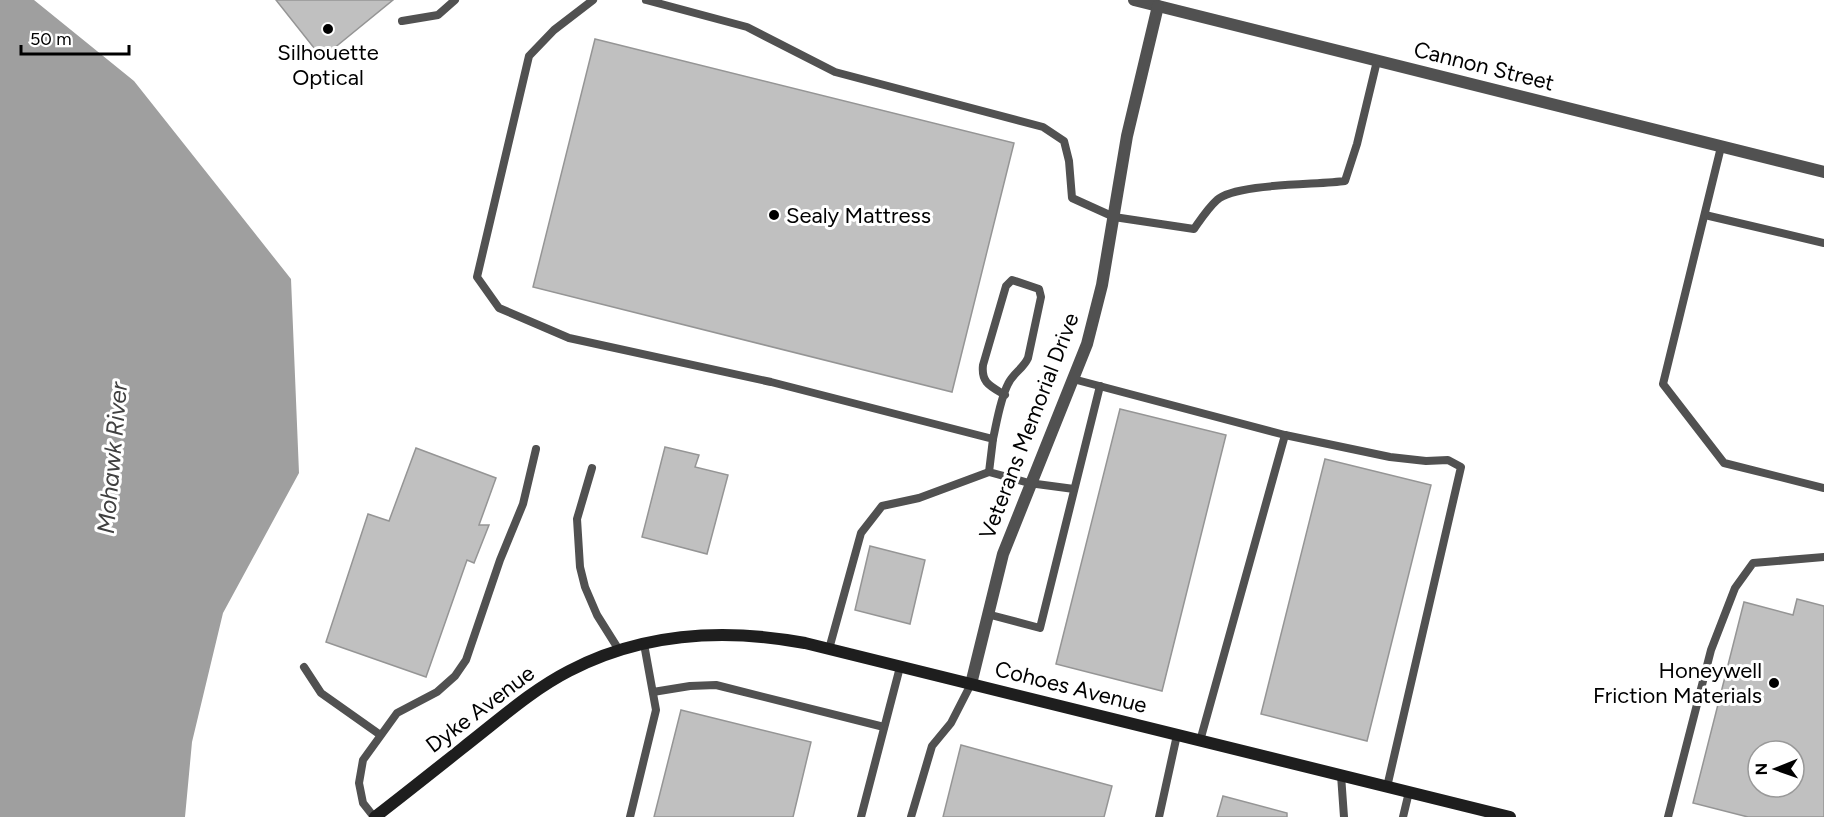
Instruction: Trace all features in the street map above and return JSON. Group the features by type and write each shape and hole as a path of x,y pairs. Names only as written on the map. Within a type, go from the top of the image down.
{"street":[{"name":"Cannon Street","path":"1134,0 1824,172"},
{"name":"Veterans Memorial Drive","path":"971,684 1003,554 1029,483 1073,379 1097,305 1127,136 1158,6"},
{"name":"Cohoes Avenue","path":"620,650 707,634 773,637 1510,817"},
{"name":"Dyke Avenue","path":"375,817 543,686 568,671 620,650"}],"lane":[{"path":"402,21 438,15 455,0"},
{"path":"592,0 554,30 529,56 477,277 499,308 569,338 782,385 993,439"},
{"path":"646,0 747,27 835,72 1043,128 1064,141 1069,161 1072,198 1114,217 1194,229 1218,198 1254,187 1311,186 1345,181 1377,61"},
{"path":"1722,147 1663,384 1724,463 1824,488"},
{"path":"1705,215 1824,243"},
{"path":"989,472 993,439 1005,395 1014,374 1024,367 1028,358 1041,297 1039,289 1012,280 1006,286 983,365 982,376 986,384 1005,395"},
{"path":"1073,379 1286,435 1390,457 1426,461 1448,460 1461,467 1387,787"},
{"path":"987,614 1040,628 1100,386"},
{"path":"1200,741 1286,435"},
{"path":"375,817 363,803 359,783 363,760 397,713 437,692 455,676 466,660 500,560 523,504 536,449"},
{"path":"592,468 577,519 580,567 585,587 597,615 620,650"},
{"path":"829,649 861,533 882,506 919,498 989,472 1029,483 1074,489"},
{"path":"1668,817 1712,650 1735,588 1753,563 1824,557"},
{"path":"630,817 656,710 644,644"},
{"path":"304,667 321,693 380,734"},
{"path":"861,817 900,667"},
{"path":"911,817 932,746 951,723 971,684"},
{"path":"653,692 690,686 716,685 884,727"},
{"path":"1159,817 1177,735"},
{"path":"1341,775 1344,817"},
{"path":"1403,817 1409,792"}],"water":[{"name":"Mohawk River","path":"0,0 34,0 134,81 291,279 299,473 223,613 192,742 185,817 0,817"}],"building":[{"name":"Silhouette Optical","path":"276,0 393,0 322,58"},
{"name":"Sealy Mattress","path":"595,39 1014,143 952,392 533,287"},
{"path":"1120,409 1226,435 1162,691 1056,664"},
{"path":"665,447 699,455 695,467 728,475 707,554 642,537"},
{"path":"416,448 496,478 479,525 489,525 474,563 467,560 426,677 326,642 368,514 389,521"},
{"path":"1325,459 1431,485 1367,741 1261,714"},
{"path":"870,546 925,560 910,624 855,610"},
{"name":"Honeywell Friction Materials","path":"1797,599 1824,606 1824,817 1748,817 1693,803 1744,602 1793,615"},
{"path":"681,710 811,742 793,817 654,817"},
{"path":"961,745 1112,786 1104,817 943,817"},
{"path":"1223,796 1287,813 1287,817 1217,817"}],"place":[{"name":"Silhouette Optical","path":"328,29"},
{"name":"Sealy Mattress","path":"774,215"},
{"name":"Honeywell Friction Materials","path":"1774,683"}]}
